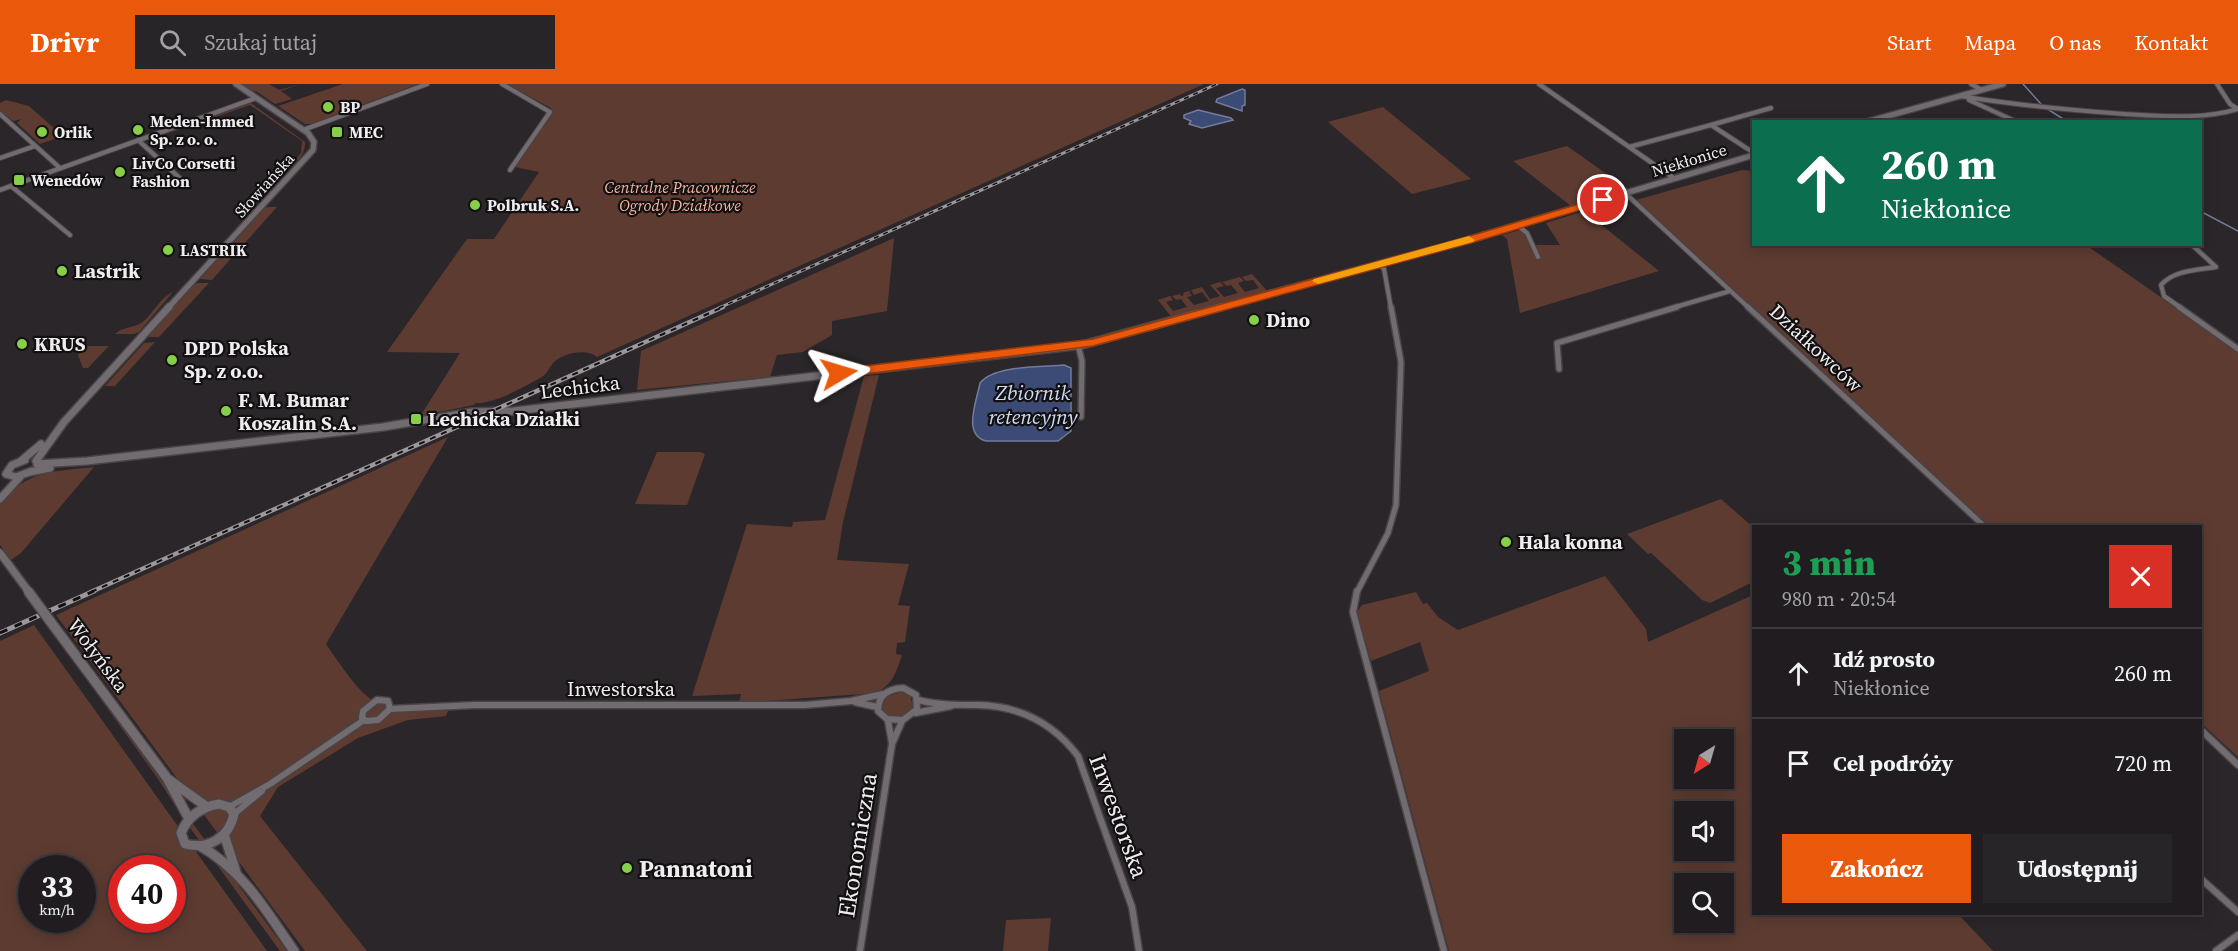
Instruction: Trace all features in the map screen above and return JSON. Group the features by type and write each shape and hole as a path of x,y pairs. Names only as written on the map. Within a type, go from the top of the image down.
{"street":[{"name":"Słowiańska","path":"21,461 64,422 312,152 313,139 303,130 236,84"},
{"path":"303,130 427,84"},
{"path":"502,84 550,112 510,170"},
{"path":"1539,84 1675,179"},
{"path":"1971,84 1982,90"},
{"path":"1873,120 2003,84"},
{"path":"2217,84 2230,104 2238,109"},
{"path":"1960,96 2028,106 2185,116 2225,114 2238,109"},
{"path":"1960,96 2013,120"},
{"path":"0,190 256,98"},
{"path":"1629,147 1771,108"},
{"path":"1,116 60,168"},
{"path":"1711,125 1752,153"},
{"path":"138,140 184,182"},
{"path":"0,158 35,146"},
{"name":"Niekłonice","path":"1078,345 1379,264 1752,155"},
{"path":"10,186 70,235"},
{"name":"Działkowców","path":"1625,193 1983,525"},
{"path":"1517,225 1527,233 1538,257"},
{"path":"2193,246 2216,267 2167,278 2161,285 2164,296 2238,349"},
{"path":"1379,264 1384,269 1401,362 1396,505 1392,528 1360,582 1354,597 1353,612 1444,951"},
{"path":"1558,369 1557,343 1730,291"},
{"path":"1078,345 1082,361 1081,417"},
{"name":"Lechicka","path":"30,472 87,461 393,426 472,412 514,411 1078,345"},
{"name":"Słowiańska","path":"30,472 64,422"},
{"path":"0,492 3,474 12,465 21,461"},
{"name":"Lechicka","path":"21,461 87,461"},
{"path":"0,499 20,477 30,472"},
{"path":"3,474 20,477"},
{"name":"Wołyńska","path":"0,553 166,778 189,819"},
{"path":"903,688 913,691 918,700 915,713 902,721 888,721 880,715 877,706 883,694 893,689 903,688"},
{"name":"Inwestorska","path":"390,709 475,705 736,706 851,701 883,694"},
{"path":"385,700 390,703 390,709 378,720 370,722 363,720 363,711 372,702 385,700"},
{"name":"Inwestorska","path":"918,700 1008,708 1038,719 1058,731 1069,742 1078,756 1131,907 1139,951"},
{"name":"Inwestorska","path":"851,701 877,706"},
{"name":"Inwestorska","path":"915,713 959,705"},
{"path":"232,810 363,720"},
{"name":"Ekonomiczna","path":"888,721 892,744"},
{"name":"Ekonomiczna","path":"860,951 892,744 902,721"},
{"path":"2202,731 2238,765"},
{"name":"Wołyńska","path":"166,778 207,807"},
{"path":"219,804 232,810 232,824 213,842 200,846 189,846 182,841 181,833 189,819 207,807 219,804"},
{"path":"224,834 237,873"},
{"path":"200,846 219,857 237,873 294,951"},
{"path":"2202,880 2238,912"},
{"path":"2216,951 2238,935"}],"green space":[{"path":"240,84 269,84 279,90 301,84 281,91 292,99 275,104 256,91 252,92"},
{"path":"343,84 418,84 311,124 305,124 278,106"},
{"name":"Centralne Pracownicze Ogrody Działkowe","path":"506,84 1204,84 597,357 581,352 569,354 554,362 542,377 518,390 474,405 421,415 460,353 387,352 467,239 494,239 539,172 515,167 551,108"},
{"path":"6,100 29,106 63,136 40,144 17,123 21,119 13,121 0,111 0,103"},
{"path":"251,103 305,142 302,155 287,171 301,153 302,141 250,105 143,142"},
{"path":"1383,107 1471,179 1412,194 1328,122"},
{"path":"1567,146 1628,189 1571,206 1513,161"},
{"path":"1742,170 1752,171 1752,246 2087,246 2238,351 2238,757 2202,724 2202,525 1987,525 1636,200"},
{"path":"277,207 244,244 233,243 263,209"},
{"path":"1584,211 1659,271 1520,313 1507,239 1502,235 1520,230 1525,233 1533,251 1538,251 1536,245 1560,245 1546,223"},
{"path":"894,238 887,311 832,321 832,335 803,352 777,355 770,377 637,390 641,351"},
{"path":"232,246 242,246 212,280 200,279 226,250"},
{"path":"1252,274 1268,292 1173,319 1158,300 1170,296 1173,300 1166,302 1173,311 1187,307 1181,299 1176,300 1172,296 1180,294 1181,296 1189,291 1191,292 1185,295 1190,293 1192,296 1187,297 1194,305 1209,301 1202,292 1194,295 1191,290 1202,287 1210,299 1220,296 1210,285 1220,282 1224,286 1216,288 1224,297 1238,293 1231,285 1227,286 1222,282 1240,277 1244,281 1238,283 1245,292 1259,288 1253,280 1246,281 1242,277"},
{"path":"209,283 159,337 148,337 148,334 193,285"},
{"path":"173,292 139,332 115,334 142,322 167,295"},
{"path":"155,342 115,386 105,386 144,343"},
{"path":"83,346 109,346 88,368 83,368 78,355"},
{"path":"879,375 843,522 837,560 909,564 898,605 910,606 905,642 897,643 896,654 902,655 893,677 876,693 739,703 741,694 692,696 747,524 792,527 793,522 825,520 864,376"},
{"path":"448,437 326,644 363,693 374,701 402,709 448,711 446,716 408,720 358,738 278,787 260,816 367,951 305,951 56,615"},
{"path":"657,452 701,452 705,454 687,505 635,504"},
{"path":"94,467 21,553 11,560 0,545 0,502 11,491 32,478 54,472"},
{"path":"1721,499 1752,526 1752,582 1710,603 1702,600 1627,534"},
{"path":"1605,576 1646,629 1648,642 1752,595 1752,915 1959,915 1993,951 1449,951 1379,691 1429,671 1420,642 1371,661 1357,612 1362,605 1416,592 1423,604 1427,603 1438,617 1458,630"},
{"path":"46,623 183,810 182,816 156,776"},
{"path":"34,625 267,951 0,951 0,641"},
{"path":"901,692 910,695 913,707 910,711 900,717 892,717 883,713 881,705 886,697"},
{"path":"185,821 191,821 287,951 280,951"},
{"path":"1051,918 1048,951 1003,951 1006,920"}],"water":[{"path":"1242,89 1245,90 1245,105 1242,106 1242,111 1216,102 1217,99"},
{"path":"1198,110 1233,120 1202,128 1189,124 1191,121 1184,118 1184,115"},
{"name":"Zbiornik retencyjny","path":"1064,365 1071,368 1071,431 1058,441 986,441 975,432 974,407 980,383 987,377 1019,368"}],"waterway":[{"path":"2023,84 2041,104"},
{"path":"2049,110 2065,120"},
{"path":"2202,212 2238,231"}],"railway":[{"path":"719,308 1217,84"},
{"path":"91,592 723,307"},
{"path":"0,633 94,591"}],"slow traffic":[{"path":"1318,281 1469,240"}],"place":[{"name":"BP","path":"328,107"},
{"name":"Meden-Inmed Sp. z o. o.","path":"138,130"},
{"name":"Orlik","path":"42,132"},
{"name":"MEC","path":"337,132"},
{"name":"LivCo Corsetti Fashion","path":"120,172"},
{"name":"Wenedów","path":"19,180"},
{"name":"Polbruk S.A.","path":"475,205"},
{"name":"LASTRIK","path":"168,250"},
{"name":"Lastrik","path":"62,271"},
{"name":"Dino","path":"1254,320"},
{"name":"KRUS","path":"22,344"},
{"name":"DPD Polska Sp. z o.o.","path":"172,360"},
{"name":"F. M. Bumar Koszalin S.A.","path":"226,411"},
{"name":"Lechicka Działki","path":"416,419"},
{"name":"Hala konna","path":"1506,542"},
{"name":"Pannatoni","path":"627,868"}],"route":[{"path":"839,373 1082,345 1467,240 1603,200"}]}
